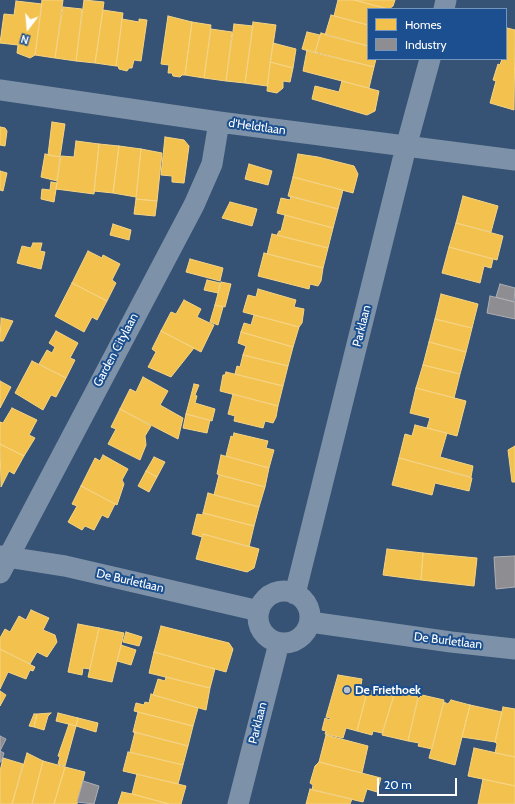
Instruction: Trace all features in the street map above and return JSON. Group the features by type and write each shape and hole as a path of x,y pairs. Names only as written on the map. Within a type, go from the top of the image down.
{"street":[{"name":"Parklaan","path":"295,594 406,147 430,60"},
{"name":"d'Heldtlaan","path":"0,90 219,122 515,160"},
{"name":"Garden Citylaan","path":"3,562 194,205 212,164 219,122"},
{"name":"De Burletlaan","path":"3,562 65,566 259,611"},
{"path":"284,591 295,594 306,604 310,613 310,622 306,632 299,639 289,643 279,643 266,637 259,626 259,611 261,604 267,596 275,592 284,591"},
{"name":"De Burletlaan","path":"310,622 451,642 515,649"},
{"name":"Parklaan","path":"238,804 279,643"}],"building: Homes":[{"path":"42,0 63,0 55,58 35,55"},
{"path":"84,0 104,2 95,63 76,61"},
{"path":"338,0 354,0 384,8 367,8 367,25 334,16"},
{"path":"354,0 395,0 393,6 390,8"},
{"path":"16,1 42,4 35,55 30,58 17,53 18,45 0,43 4,14 14,15"},
{"path":"63,7 82,9 76,61 55,58"},
{"path":"103,10 123,13 116,66 95,63"},
{"path":"331,15 367,25 367,46 325,35"},
{"path":"168,16 192,22 185,75 180,77 173,76 172,73 168,73 169,65 161,64"},
{"path":"122,19 139,22 139,19 147,20 141,61 134,60 132,68 129,68 127,71 119,69 118,66 116,66"},
{"path":"192,22 211,25 204,78 185,75"},
{"path":"253,22 276,25 267,86 245,83"},
{"path":"234,24 253,26 245,83 226,81"},
{"path":"507,28 515,30 514,110 490,103 496,81 493,80 498,64 500,65 502,60 507,60"},
{"path":"211,29 232,32 226,81 204,78"},
{"path":"307,32 320,35 315,53 302,49"},
{"path":"321,33 367,46 367,60 376,60 374,67 315,53"},
{"path":"273,43 296,49 293,68 270,62"},
{"path":"307,50 374,67 369,88 303,71"},
{"path":"270,62 293,68 290,82 283,81 283,88 277,93 267,91"},
{"path":"342,81 379,91 375,111 367,115 312,99 315,86 339,92"},
{"path":"52,122 65,124 60,157 48,155"},
{"path":"0,127 5,128 7,131 5,146 0,145"},
{"path":"165,137 184,140 189,146 184,183 172,182 172,176 161,175"},
{"path":"76,141 99,144 94,194 56,189 61,156 74,157"},
{"path":"99,144 119,146 113,193 94,191"},
{"path":"119,146 141,149 136,197 113,193"},
{"path":"141,149 162,153 157,201 136,199"},
{"path":"45,154 60,157 57,181 41,177"},
{"path":"298,154 318,157 354,166 358,174 353,193 293,177"},
{"path":"249,164 272,171 268,185 245,179"},
{"path":"0,171 7,173 3,191 0,190"},
{"path":"293,177 343,190 338,209 288,196"},
{"path":"51,182 57,183 54,202 41,199 42,189 50,190"},
{"path":"291,196 338,209 333,228 277,213 281,198 290,200"},
{"path":"463,196 498,206 491,232 456,223"},
{"path":"136,199 157,201 155,216 134,214"},
{"path":"230,202 257,209 252,226 222,218"},
{"path":"285,215 333,228 328,248 277,235 279,231 281,231"},
{"path":"456,223 503,236 497,260 449,247"},
{"path":"113,224 131,230 129,240 110,235"},
{"path":"272,234 328,248 323,268 267,254"},
{"path":"33,243 42,243 40,251 45,252 41,269 17,263 22,246 31,248"},
{"path":"449,247 493,259 491,268 484,266 480,283 442,273"},
{"path":"88,251 102,258 103,255 120,264 112,280 116,283 107,301 72,283"},
{"path":"264,253 323,268 321,281 318,286 310,284 309,289 258,276"},
{"path":"190,259 223,268 220,281 186,272"},
{"path":"207,280 220,283 218,293 204,290"},
{"path":"221,282 231,284 225,307 215,305"},
{"path":"72,283 107,301 97,320 92,317 84,332 55,316"},
{"path":"258,289 296,300 294,307 304,309 302,323 299,327 243,312 248,295 256,297"},
{"path":"441,294 478,304 472,328 435,319"},
{"path":"184,300 201,309 197,317 214,325 201,352 161,331 171,312 176,314"},
{"path":"215,305 223,307 218,325 210,322"},
{"path":"254,315 299,327 293,347 241,332 244,323 251,325"},
{"path":"1,318 13,321 3,341 0,341"},
{"path":"435,319 472,328 466,352 429,342"},
{"path":"56,331 78,343 70,358 75,360 66,378 39,364 47,350 52,353 55,347 49,343"},
{"path":"161,331 194,348 171,377 148,367 156,352 152,349"},
{"path":"241,332 293,347 288,366 243,355 246,346 238,343"},
{"path":"429,342 466,352 460,374 423,365"},
{"path":"243,355 288,366 283,386 235,374 237,366 240,367"},
{"path":"32,361 66,378 56,397 51,395 43,410 15,393"},
{"path":"423,365 460,374 454,398 416,388"},
{"path":"226,372 283,386 278,406 220,391 223,375 225,375"},
{"path":"143,377 168,391 160,405 183,418 178,439 120,409 130,389 136,392"},
{"path":"0,381 11,387 0,408"},
{"path":"194,384 199,385 195,395 197,396 195,403 215,409 212,421 186,414"},
{"path":"416,388 466,401 457,436 427,428 430,418 410,413"},
{"path":"233,394 278,406 273,423 265,421 263,428 234,421 235,416 228,414"},
{"path":"12,408 37,420 29,435 35,438 24,456 0,444 0,422 3,423"},
{"path":"120,409 151,426 145,436 146,445 140,460 108,444 116,429 111,427"},
{"path":"186,414 210,420 207,433 183,428"},
{"path":"415,425 447,433 440,457 473,466 471,477 399,458 405,434 412,436"},
{"path":"234,433 268,441 266,448 274,450 269,468 226,456 231,436 233,437"},
{"path":"0,444 24,456 14,474 9,471 1,487"},
{"path":"515,446 515,482 512,482 508,450"},
{"path":"103,455 128,469 122,480 124,484 117,505 81,486 95,458 100,461"},
{"path":"221,455 269,468 265,487 217,474"},
{"path":"154,457 165,462 157,477 146,471"},
{"path":"399,458 472,478 469,491 435,483 432,495 392,485"},
{"path":"146,471 157,477 149,492 138,486"},
{"path":"219,475 265,487 259,507 214,495"},
{"path":"81,486 115,504 108,518 102,515 94,530 85,526 82,530 68,522 77,506 72,504"},
{"path":"208,493 259,507 254,526 203,513"},
{"path":"203,513 254,526 249,547 203,534 202,537 192,534 197,514 203,515"},
{"path":"203,534 259,549 254,568 247,572 196,559"},
{"path":"387,549 423,553 421,580 383,575"},
{"path":"423,553 477,558 474,586 421,580"},
{"path":"31,610 49,618 43,630 55,635 57,642 47,657 37,652 30,664 0,649 0,638 5,629 10,632 19,616 26,620"},
{"path":"78,624 99,628 90,669 83,668 82,675 68,672"},
{"path":"161,626 229,643 233,649 226,672 154,652"},
{"path":"99,628 124,633 112,682 88,677"},
{"path":"126,632 142,637 139,646 123,642"},
{"path":"121,645 136,650 131,665 117,661"},
{"path":"0,649 35,667 33,671 30,670 26,679 8,672 0,689"},
{"path":"154,652 215,669 210,688 149,673"},
{"path":"338,675 362,679 360,691 367,692 357,731 346,728 343,738 325,734 326,731 322,730 325,718 330,720 330,718 326,717"},
{"path":"166,677 210,688 206,710 153,695 158,679 165,681"},
{"path":"0,691 6,695 0,706"},
{"path":"371,691 394,696 382,733 373,731 372,735 357,731 367,692 370,694"},
{"path":"395,691 418,697 408,741 382,735"},
{"path":"151,694 198,708 193,726 134,711 136,703 144,705 145,702 149,703"},
{"path":"422,695 444,700 432,749 418,746 419,743 408,741 418,699"},
{"path":"451,700 470,705 455,765 429,758 444,702 448,704"},
{"path":"470,705 502,712 495,742 462,737"},
{"path":"503,707 515,709 515,757 495,753 497,744 495,742"},
{"path":"138,712 193,726 188,746 133,732"},
{"path":"51,713 48,716 44,730 34,727 37,714"},
{"path":"58,713 78,718 76,726 56,721"},
{"path":"34,714 37,714 34,727 29,726"},
{"path":"78,718 98,723 96,732 76,726"},
{"path":"69,724 76,726 65,766 58,764 60,757 58,756"},
{"path":"135,732 188,746 183,765 130,752"},
{"path":"326,735 368,746 362,773 319,762"},
{"path":"474,748 515,757 515,786 468,776"},
{"path":"128,752 183,765 178,784 123,771"},
{"path":"27,753 43,761 32,804 12,804"},
{"path":"3,758 23,764 12,804 0,804 0,771"},
{"path":"43,761 65,767 54,804 32,804"},
{"path":"319,762 381,778 377,792 367,789 363,802 312,790 313,785 310,783 315,766"},
{"path":"65,767 85,772 77,804 54,804"},
{"path":"137,774 186,786 181,804 169,804 132,794"},
{"path":"483,779 515,786 515,804 478,804"},
{"path":"310,789 352,799 350,804 306,804"},
{"path":"122,792 132,794 169,804 118,804"}],"building: Industry":[{"path":"500,284 515,288 514,302 496,297"},
{"path":"490,296 515,302 515,319 487,313"},
{"path":"515,556 515,587 496,589 494,557"},
{"path":"0,736 6,739 0,751"},
{"path":"0,751 4,753 1,762 0,762"},
{"path":"83,781 99,786 94,804 77,802"}],"place":[{"name":"De Friethoek","path":"347,690"}]}
